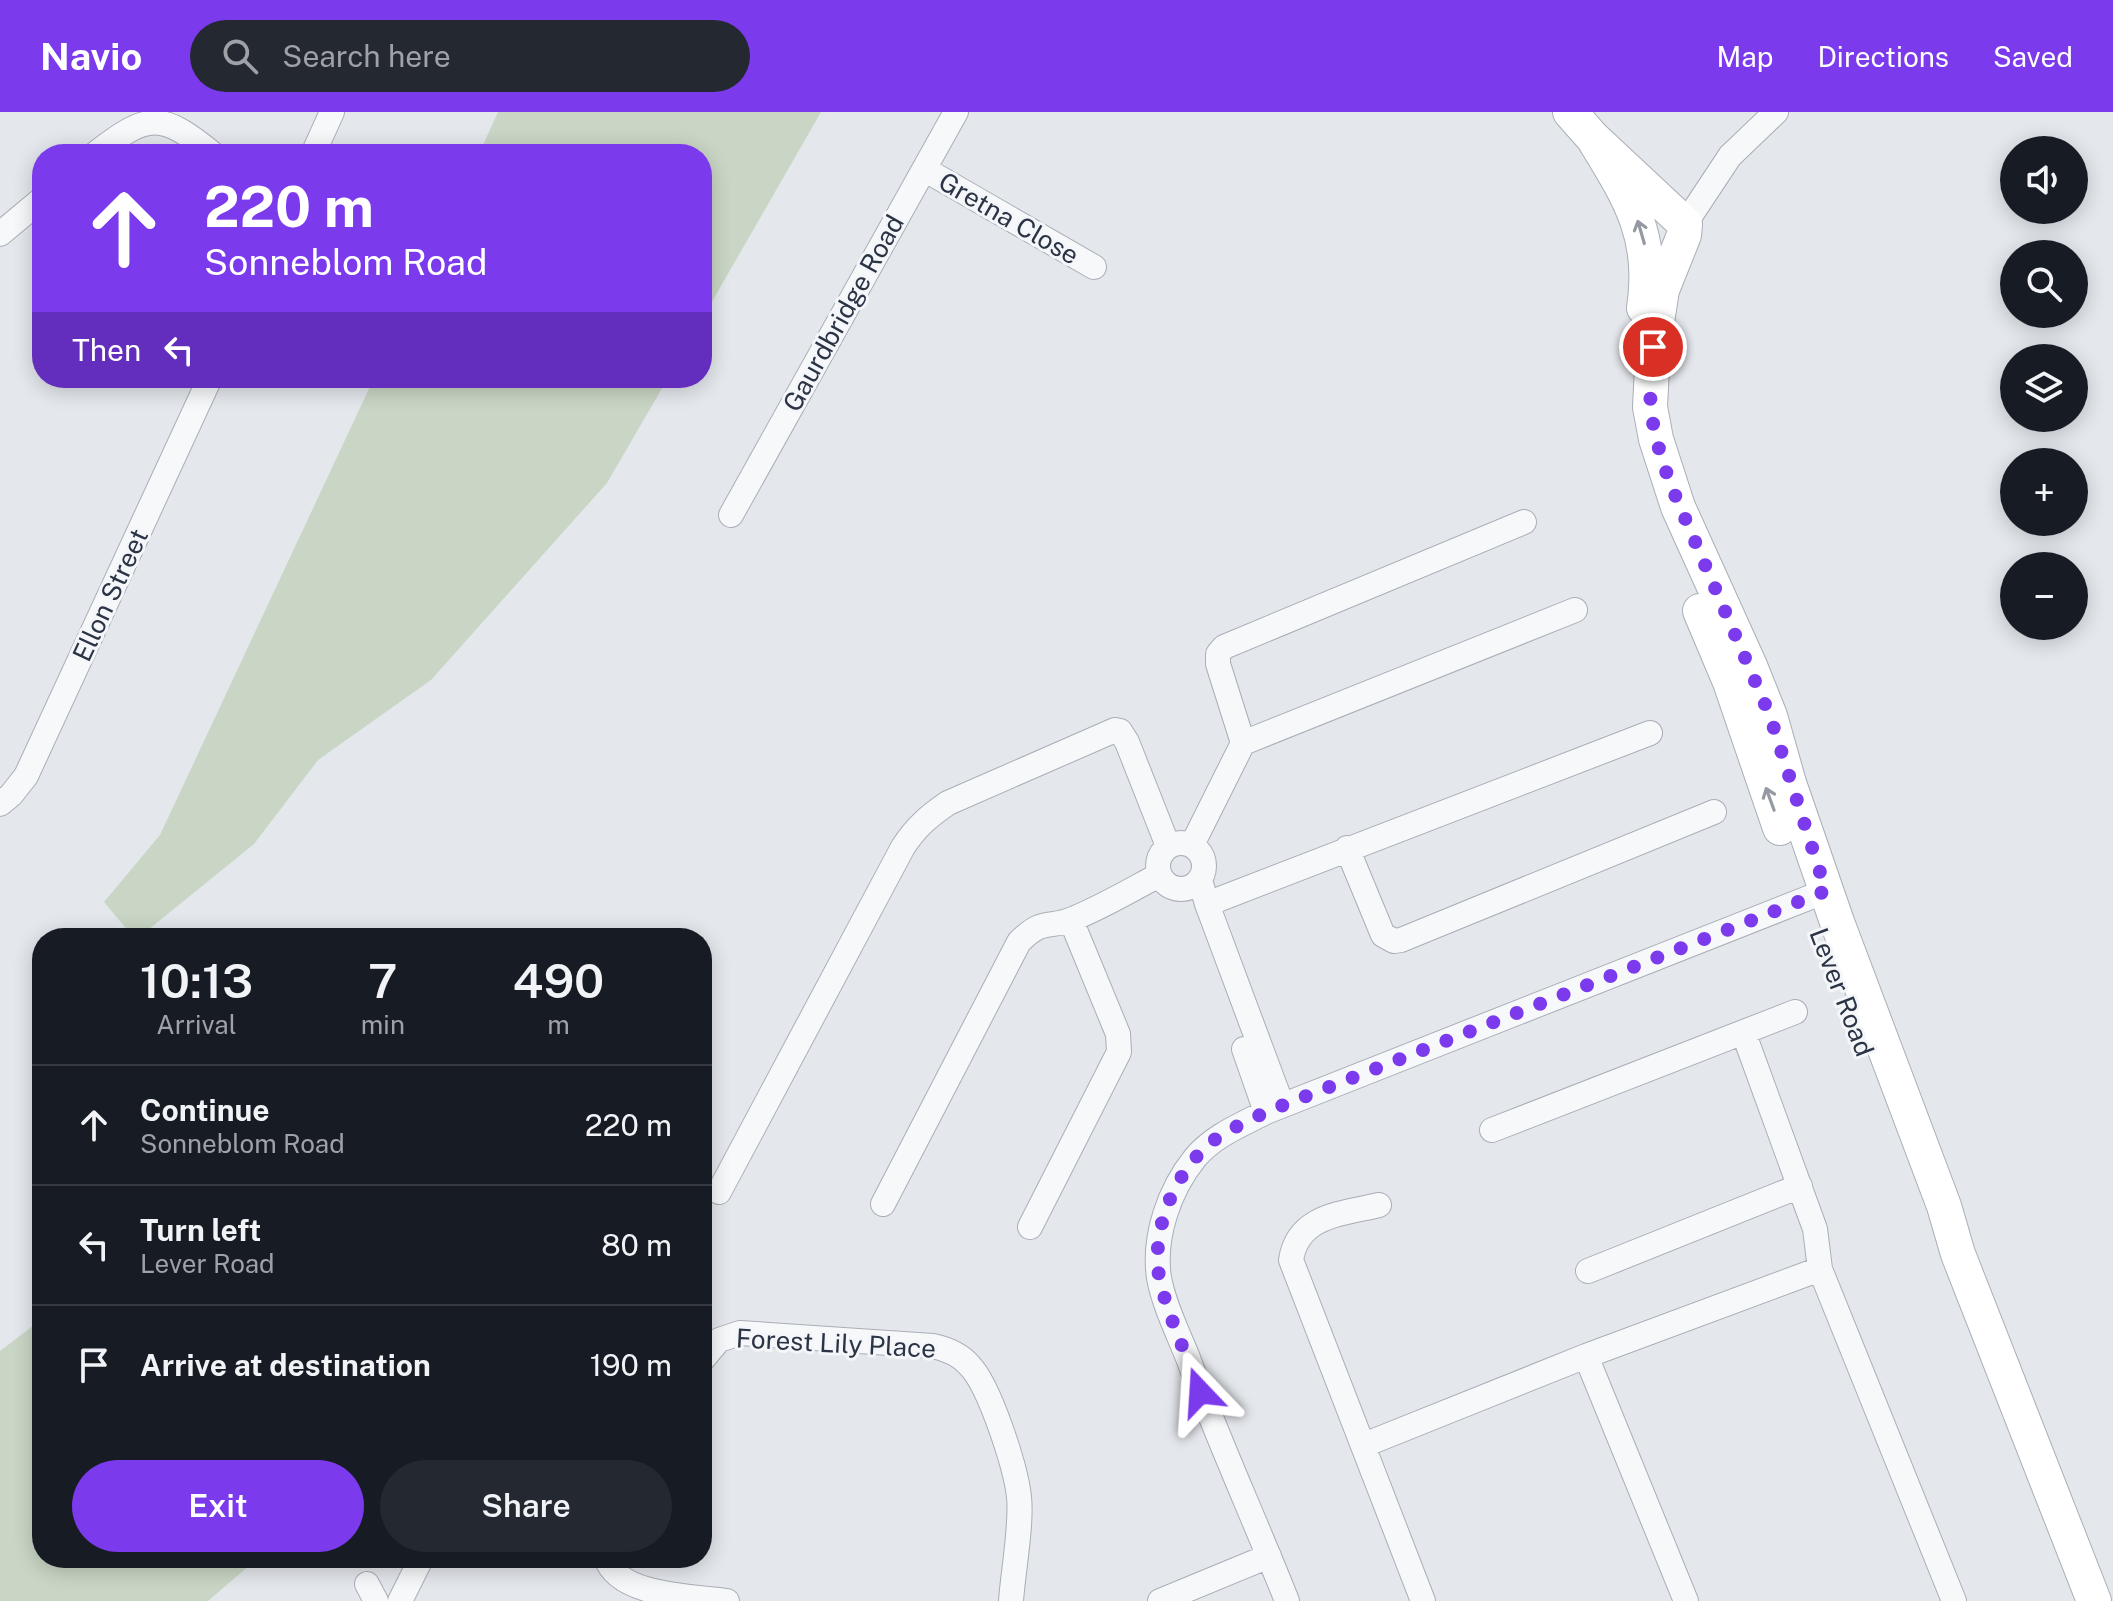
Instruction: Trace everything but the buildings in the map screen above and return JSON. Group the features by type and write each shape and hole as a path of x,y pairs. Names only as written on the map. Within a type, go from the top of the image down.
{"main road":[{"path":"1570,112 1593,138 1685,224"},
{"path":"1593,138 1624,189 1644,244 1649,278 1640,336"},
{"name":"Lever Road","path":"1685,224 1676,231 1640,336 1636,388 1638,429 1663,521 1816,895 1887,1106 1934,1213 1958,1254 2094,1601"},
{"name":"Lever Road","path":"1685,224 1684,235 1662,290 1653,347 1650,407 1656,439 1678,507 1770,716 1816,895"}],"street":[{"path":"318,144 332,112"},
{"name":"Gaurdbridge Road","path":"731,515 956,112"},
{"name":"Lever Road","path":"1685,224 1730,156 1776,112"},
{"path":"107,144 133,122 156,114 178,119 203,144"},
{"name":"Gretna Close","path":"924,169 1094,267"},
{"path":"0,234 32,207"},
{"name":"Ellon Street","path":"0,804 26,776 205,388"},
{"path":"1243,743 1218,664 1218,654 1224,647 1524,522"},
{"path":"1575,610 1243,743 1180,846 1158,859 1159,875 1170,887 1198,891 1347,848 1650,733"},
{"path":"719,1192 915,828 948,803 1115,730 1120,731 1127,742 1180,846 1203,856 1205,865 1198,891 1274,1108"},
{"path":"1347,848 1383,935 1394,941 1714,812"},
{"path":"883,1204 1012,951 1031,930 1044,923 1071,920 1159,875"},
{"path":"1287,1601 1200,1392 1159,1278 1163,1220 1172,1196 1197,1156 1217,1138 1274,1108 1816,895"},
{"path":"1030,1227 1119,1052 1118,1034 1071,920"},
{"path":"1492,1130 1795,1012"},
{"path":"1744,1034 1815,1229 1820,1269 1954,1601"},
{"path":"1588,1271 1800,1186"},
{"path":"1379,1205 1322,1219 1308,1227 1293,1245 1291,1260 1423,1601"},
{"path":"1364,1445 1586,1356 1820,1269"},
{"name":"Forest Lily Place","path":"712,1348 719,1340 740,1333 933,1346 958,1356 971,1366 980,1379 1014,1469 1020,1500 1011,1601"},
{"path":"1586,1356 1686,1601"},
{"path":"1160,1601 1269,1556"},
{"path":"400,1601 416,1568"},
{"path":"612,1568 615,1573 647,1590 727,1601"}],"green space":[{"path":"498,112 821,112 712,302 712,144 484,144"},
{"path":"369,388 662,388 607,483 431,680 318,760 254,844 150,928 126,928 104,902 160,835"},
{"path":"32,1327 32,1568 246,1568 208,1601 0,1601 0,1351"}],"route":[{"path":"1200,1392 1159,1278 1159,1247 1163,1220 1182,1175 1217,1138 1266,1112 1826,891 1770,716 1669,481 1650,407 1653,347"}]}
